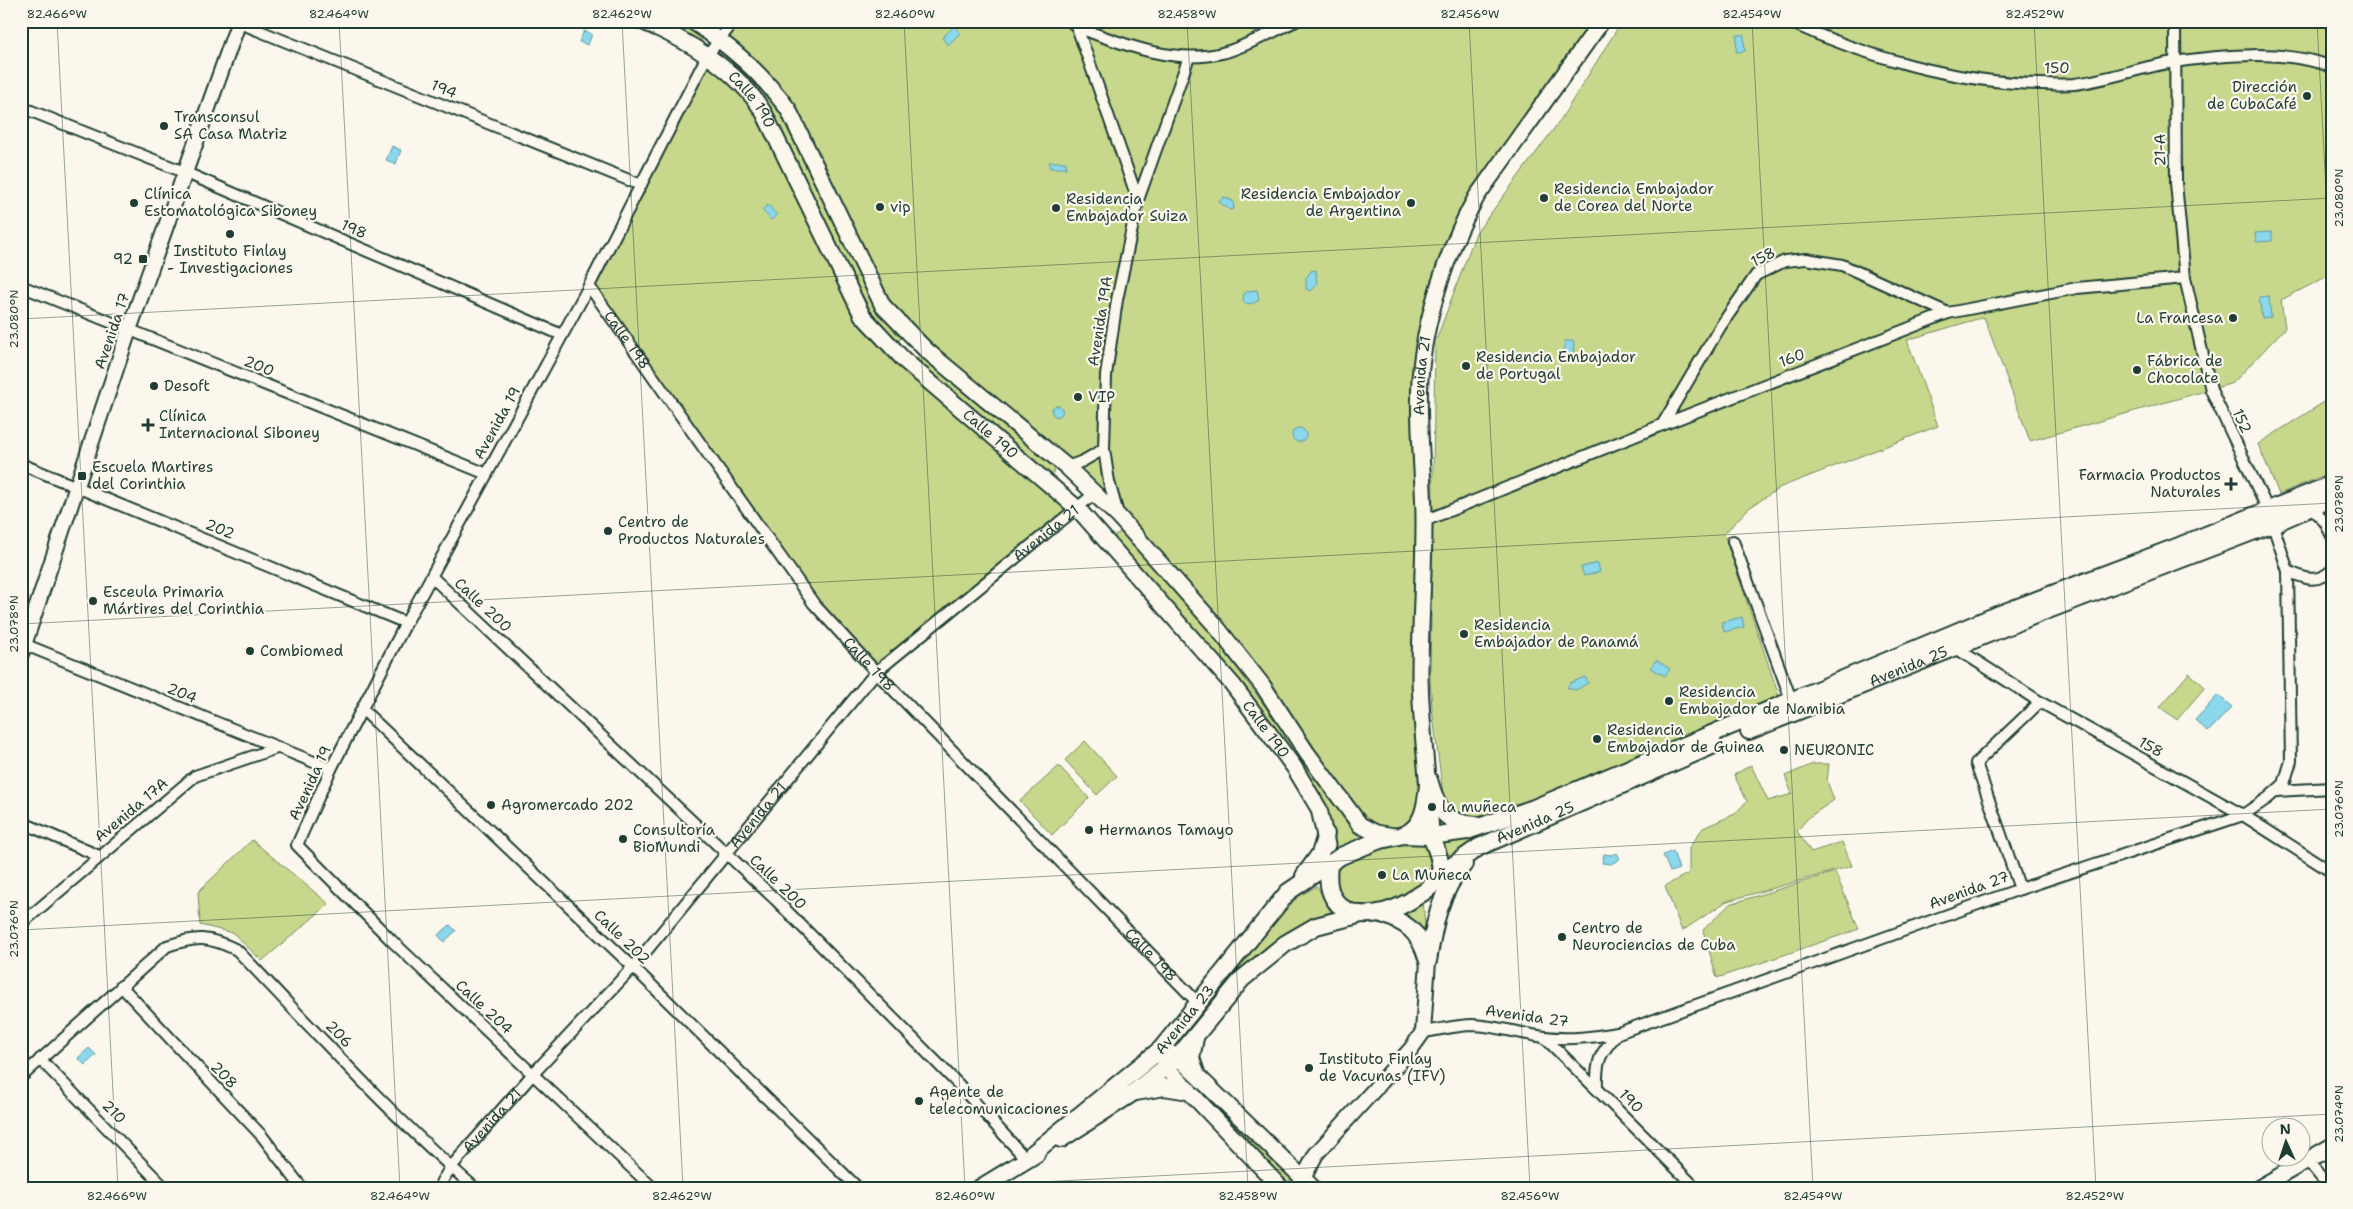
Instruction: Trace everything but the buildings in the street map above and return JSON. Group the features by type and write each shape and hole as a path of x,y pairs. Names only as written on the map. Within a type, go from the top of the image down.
{"main road":[{"name":"Calle 190","path":"642,21 658,28 706,56 739,81 754,96 862,315 904,360 1078,509 1233,685 1282,751 1319,809 1326,834 1329,864"},
{"name":"Calle 190","path":"692,21 720,39 757,71 788,109 883,306 919,342 1067,467 1119,517 1215,625 1262,686 1360,825 1376,833 1399,836"},
{"name":"Avenida 21","path":"1431,836 1429,780 1422,722 1420,676 1424,521 1420,384 1422,359 1431,317 1462,222 1477,196 1602,21"},
{"path":"904,360 919,342"},
{"path":"1050,484 1067,467"},
{"name":"Avenida 25","path":"1436,880 1479,847 1652,771 1956,648 2271,517 2332,484"},
{"name":"Avenida 25","path":"1431,836 1467,831 1534,808 1998,615 2271,517 2311,508 2332,498"},
{"path":"1102,534 1119,517"},
{"path":"1429,780 1426,802 1419,824 1411,832 1341,856 1329,864 1327,877 1334,901 1340,907 1358,915 1379,914 1407,904 1436,880"},
{"path":"1429,780 1438,805 1450,818 1466,824 1488,825"},
{"path":"1288,892 1304,876 1320,854 1326,834"},
{"path":"1399,836 1431,836 1438,854 1428,961"},
{"path":"1428,961 1437,911 1446,889 1455,874 1479,847"},
{"name":"Avenida 23","path":"1026,1159 1161,1049 1288,892 1329,864"},
{"path":"1379,914 1393,918 1408,926 1422,940 1428,961"},
{"name":"Avenida 23","path":"980,1188 1084,1126 1134,1092 1172,1062 1242,979 1285,944 1316,926 1358,915"},
{"path":"1196,1074 1191,1058 1197,1033"},
{"path":"1161,1049 1172,1062 1189,1091 1281,1188"},
{"path":"1172,1062 1196,1074 1304,1184"},
{"path":"1134,1092 1164,1087 1189,1091"},
{"path":"2310,1158 2332,1146"},
{"path":"2259,1188 2297,1166"}],"street":[{"name":"Avenida 19","path":"297,845 331,769 363,710 406,623 589,286 706,56 734,21"},
{"path":"1074,24 1132,47 1189,57 1222,53 1296,21"},
{"name":"150","path":"1787,21 1837,42 1942,74 2009,84 2074,84 2174,62 2262,54 2307,60 2332,67"},
{"name":"21-A","path":"2175,21 2176,183 2185,278"},
{"name":"Avenida 17","path":"22,647 78,487 129,330 238,22"},
{"name":"194","path":"238,22 641,186"},
{"path":"1074,24 1138,200"},
{"name":"Avenida 19A","path":"1119,517 1109,482 1104,449 1106,376 1117,300 1138,200 1189,57"},
{"name":"198","path":"21,107 184,172 562,335"},
{"name":"158","path":"1662,425 1720,327 1756,275 1785,261 1806,259 1842,265 1948,313"},
{"name":"160","path":"1424,521 1948,313 2077,288 2185,278"},
{"name":"152","path":"2185,278 2211,390 2271,517 2288,571 2291,761 2284,784 2277,791"},
{"name":"200","path":"21,286 486,474"},
{"name":"Calle 198","path":"589,286 814,604 876,672 1198,1003"},
{"path":"1067,467 1104,449"},
{"name":"202","path":"21,464 406,623"},
{"name":"Avenida 21","path":"440,1188 451,1167 533,1074 633,967 876,672 1094,494"},
{"path":"2311,508 2325,522 2332,536"},
{"path":"1733,541 1792,702"},
{"path":"2288,571 2304,579 2323,578 2332,570"},
{"name":"Calle 200","path":"432,577 647,781 727,854 907,1033 1026,1159"},
{"name":"204","path":"22,647 331,769"},
{"name":"158","path":"1956,648 2040,702 2243,815 2332,872"},
{"path":"2020,889 1976,763 2040,702"},
{"name":"Calle 202","path":"363,710 633,967 858,1188"},
{"name":"Avenida 17A","path":"21,924 195,776 277,748"},
{"path":"2277,791 2332,788"},
{"name":"Avenida 27","path":"1423,1032 1473,1025 1498,1027 1544,1037 1584,1038 1618,1033 2020,889 2243,815 2277,791"},
{"path":"21,822 99,856"},
{"name":"Calle 204","path":"297,845 391,940 652,1188"},
{"name":"206","path":"122,986 167,946 192,938 218,941 237,950 451,1167 475,1188"},
{"path":"1304,1184 1316,1154 1412,1049 1423,1032 1428,961"},
{"path":"21,1077 122,986"},
{"name":"208","path":"122,986 262,1136 302,1188"},
{"name":"Avenida 27","path":"1597,1089 1596,1072 1600,1055 1618,1033"},
{"name":"190","path":"1544,1037 1696,1188"},
{"name":"210","path":"40,1059 165,1188"},
{"path":"2310,1164 2330,1188"}],"green space":[{"path":"658,21 677,22 689,26 699,33 702,39 697,41"},
{"path":"692,21 1602,21 1462,222 1422,359 1429,780 1411,832 1360,825 1263,685 1119,517 883,306 788,109"},
{"path":"1622,21 2332,21 2332,274 2281,300 2285,328 2233,383 2030,441 1984,317 1907,340 1938,426 1781,487 1749,508 1724,534 1779,696 1511,811 1484,819 1467,818 1451,810 1444,802 1432,708 1430,678 1435,343 1476,233 1559,122"},
{"path":"707,56 739,81 862,315 1078,509 876,672 814,604 589,286"},
{"path":"734,62 739,62 773,97 793,133 877,305 902,336 899,341 896,341 873,314 854,280 785,137 753,85 732,68"},
{"path":"924,355 1055,468 1054,472 1050,475 1046,474 918,362 917,359"},
{"path":"2332,397 2332,472 2279,494 2258,444"},
{"path":"1123,531 1199,617 1321,782 1349,825 1358,836 1366,841 1336,853 1326,807 1297,762 1115,541 1115,535"},
{"path":"2189,673 2205,687 2177,720 2160,707"},
{"path":"1085,741 1117,776 1097,795 1065,760"},
{"path":"1813,764 1829,764 1827,781 1834,800 1809,817 1797,831 1811,852 1842,842 1852,866 1727,901 1682,931 1665,886 1689,873 1689,848 1703,828 1735,814 1747,801 1734,775 1751,765 1768,801 1792,794 1785,776"},
{"path":"1059,766 1089,798 1052,835 1020,801"},
{"path":"1510,826 1448,862 1445,845 1441,839 1486,833"},
{"path":"252,840 329,904 262,961 233,933 200,925 198,892"},
{"path":"1407,840 1428,846 1434,868 1424,885 1386,905 1369,910 1360,909 1345,902 1337,890 1336,874 1339,866 1383,845"},
{"path":"1835,872 1859,929 1717,978 1703,930 1730,904"},
{"path":"1317,886 1332,914 1317,920 1181,1045 1177,1043 1176,1039 1285,909 1299,896"},
{"path":"1423,899 1426,939 1399,914"},
{"path":"1182,1067 1291,1176 1290,1181 1283,1184 1177,1072"}],"water":[{"path":"954,26 960,33 948,45 942,38"},
{"path":"584,31 592,34 588,45 579,42"},
{"path":"1737,35 1744,35 1745,51 1736,52"},
{"path":"392,146 401,150 396,164 386,160"},
{"path":"1049,162 1066,162 1066,168 1050,168"},
{"path":"1224,197 1233,201 1234,209 1230,210 1219,202"},
{"path":"768,205 777,215 771,220 762,210"},
{"path":"2272,232 2272,241 2256,242 2255,233"},
{"path":"1316,270 1317,285 1311,291 1306,289 1306,278 1311,271"},
{"path":"1257,290 1259,300 1254,303 1245,304 1243,301 1244,294 1248,291"},
{"path":"2269,296 2271,317 2262,318 2259,297"},
{"path":"1565,341 1574,341 1573,359 1564,359"},
{"path":"1057,405 1063,411 1057,417 1051,411"},
{"path":"1299,428 1304,430 1306,435 1304,440 1299,442 1294,440 1292,435 1294,430"},
{"path":"1598,563 1600,572 1584,576 1581,567"},
{"path":"1742,617 1744,627 1724,632 1722,622"},
{"path":"1656,660 1670,669 1665,676 1650,668"},
{"path":"1585,677 1588,683 1576,690 1567,688 1570,683"},
{"path":"2218,695 2232,707 2208,732 2195,720"},
{"path":"1673,851 1679,869 1670,872 1663,855"},
{"path":"1617,853 1620,859 1611,864 1602,863 1604,854 1611,855"},
{"path":"450,925 456,931 444,942 438,935"},
{"path":"89,1048 96,1055 85,1065 78,1058"}],"place":[{"name":"Dirección de CubaCafé","path":"2307,96"},
{"name":"Transconsul SA Casa Matriz","path":"164,126"},
{"name":"Residencia Embajador de Corea del Norte","path":"1544,198"},
{"name":"Clínica Estomatológica Siboney","path":"134,203"},
{"name":"Residencia Embajador de Argentina","path":"1411,203"},
{"name":"vip","path":"880,207"},
{"name":"Residencia Embajador Suiza","path":"1056,208"},
{"name":"Instituto Finlay - Investigaciones","path":"230,234"},
{"name":"92","path":"143,259"},
{"name":"La Francesa","path":"2233,318"},
{"name":"Residencia Embajador de Portugal","path":"1466,366"},
{"name":"Fábrica de Chocolate","path":"2137,370"},
{"name":"Desoft","path":"154,386"},
{"name":"VIP","path":"1078,397"},
{"name":"Clínica Internacional Siboney","path":"148,425"},
{"name":"Escuela Martires del Corinthia","path":"82,476"},
{"name":"Farmacia Productos Naturales","path":"2231,484"},
{"name":"Centro de Productos Naturales","path":"608,531"},
{"name":"Esceula Primaria Mártires del Corinthia","path":"93,601"},
{"name":"Residencia Embajador de Panamá","path":"1464,634"},
{"name":"Combiomed","path":"250,651"},
{"name":"Residencia Embajador de Namibia","path":"1669,701"},
{"name":"Residencia Embajador de Guinea","path":"1597,739"},
{"name":"NEURONIC","path":"1784,750"},
{"name":"Agromercado 202","path":"491,805"},
{"name":"la muñeca","path":"1432,807"},
{"name":"Hermanos Tamayo","path":"1089,830"},
{"name":"Consultoría BioMundi","path":"623,839"},
{"name":"La Muñeca","path":"1382,875"},
{"name":"Centro de Neurociencias de Cuba","path":"1562,937"},
{"name":"Instituto Finlay de Vacunas (IFV)","path":"1309,1068"},
{"name":"Agente de telecomunicaciones","path":"919,1101"}]}
